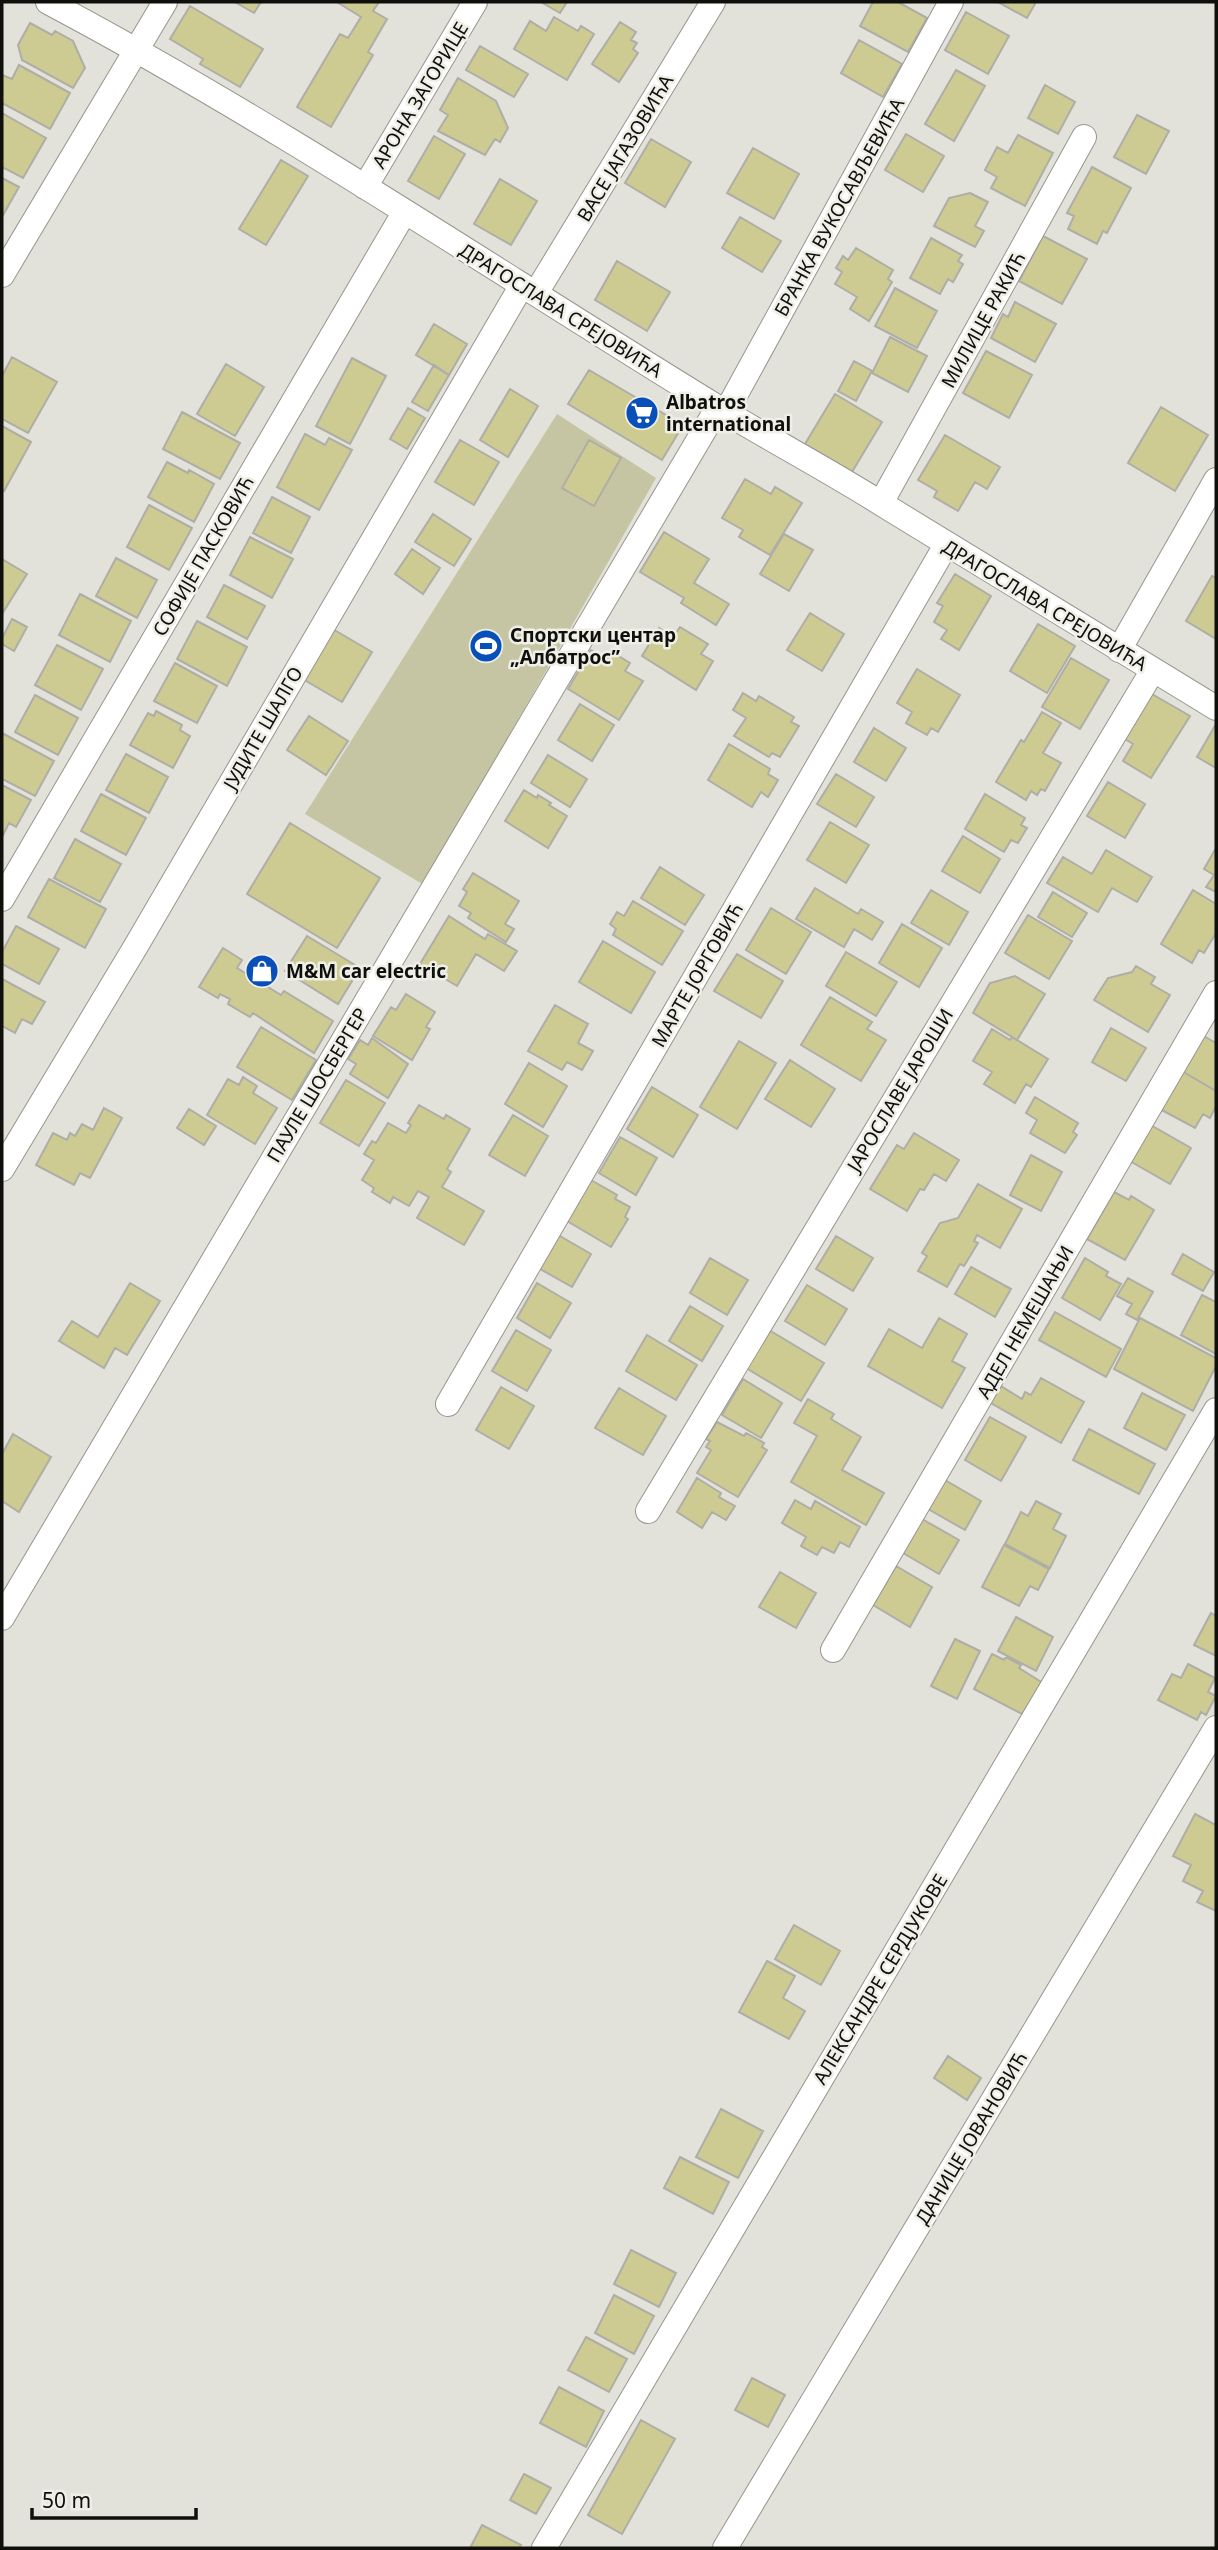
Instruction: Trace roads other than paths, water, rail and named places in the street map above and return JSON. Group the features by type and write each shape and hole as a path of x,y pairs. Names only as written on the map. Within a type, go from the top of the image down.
{"street":[{"name":"ДРАГОСЛАВА СРЕЈОВИЋА","path":"48,2 136,48 722,410 881,503 1216,708"},
{"path":"2,275 165,2"},
{"name":"АРОНА ЗАГОРИЦЕ","path":"365,187 475,2"},
{"name":"ВАСЕ ЈАГАЗОВИЋА","path":"529,289 713,2"},
{"name":"БРАНКА ВУКОСАВЉЕВИЋА","path":"722,410 951,2"},
{"name":"МИЛИЦЕ РАКИЋ","path":"881,503 1084,137"},
{"name":"СОФИЈЕ ПАСКОВИЋ","path":"2,899 404,213"},
{"name":"ЈУДИТЕ ШАЛГО","path":"2,1169 529,289"},
{"name":"ПАУЛЕ ШОСБЕРГЕР","path":"2,1618 722,410"},
{"path":"1119,650 1216,480"},
{"name":"МАРТЕ ЈОРГОВИЋ","path":"448,1404 946,545"},
{"name":"ЈАРОСЛАВЕ ЈАРОШИ","path":"648,1511 1153,670"},
{"name":"АДЕЛ НЕМЕШАЊИ","path":"833,1650 1216,993"},
{"name":"АЛЕКСАНДРЕ СЕРДЈУКОВЕ","path":"544,2548 1216,1410"},
{"name":"ДАНИЦЕ ЈОВАНОВИЋ","path":"725,2548 1216,1728"}],"place":[{"name":"Albatros international","path":"642,413"},
{"name":"Спортски центар „Албатрос”","path":"486,646"},
{"name":"M&M car electric","path":"262,971"}]}
